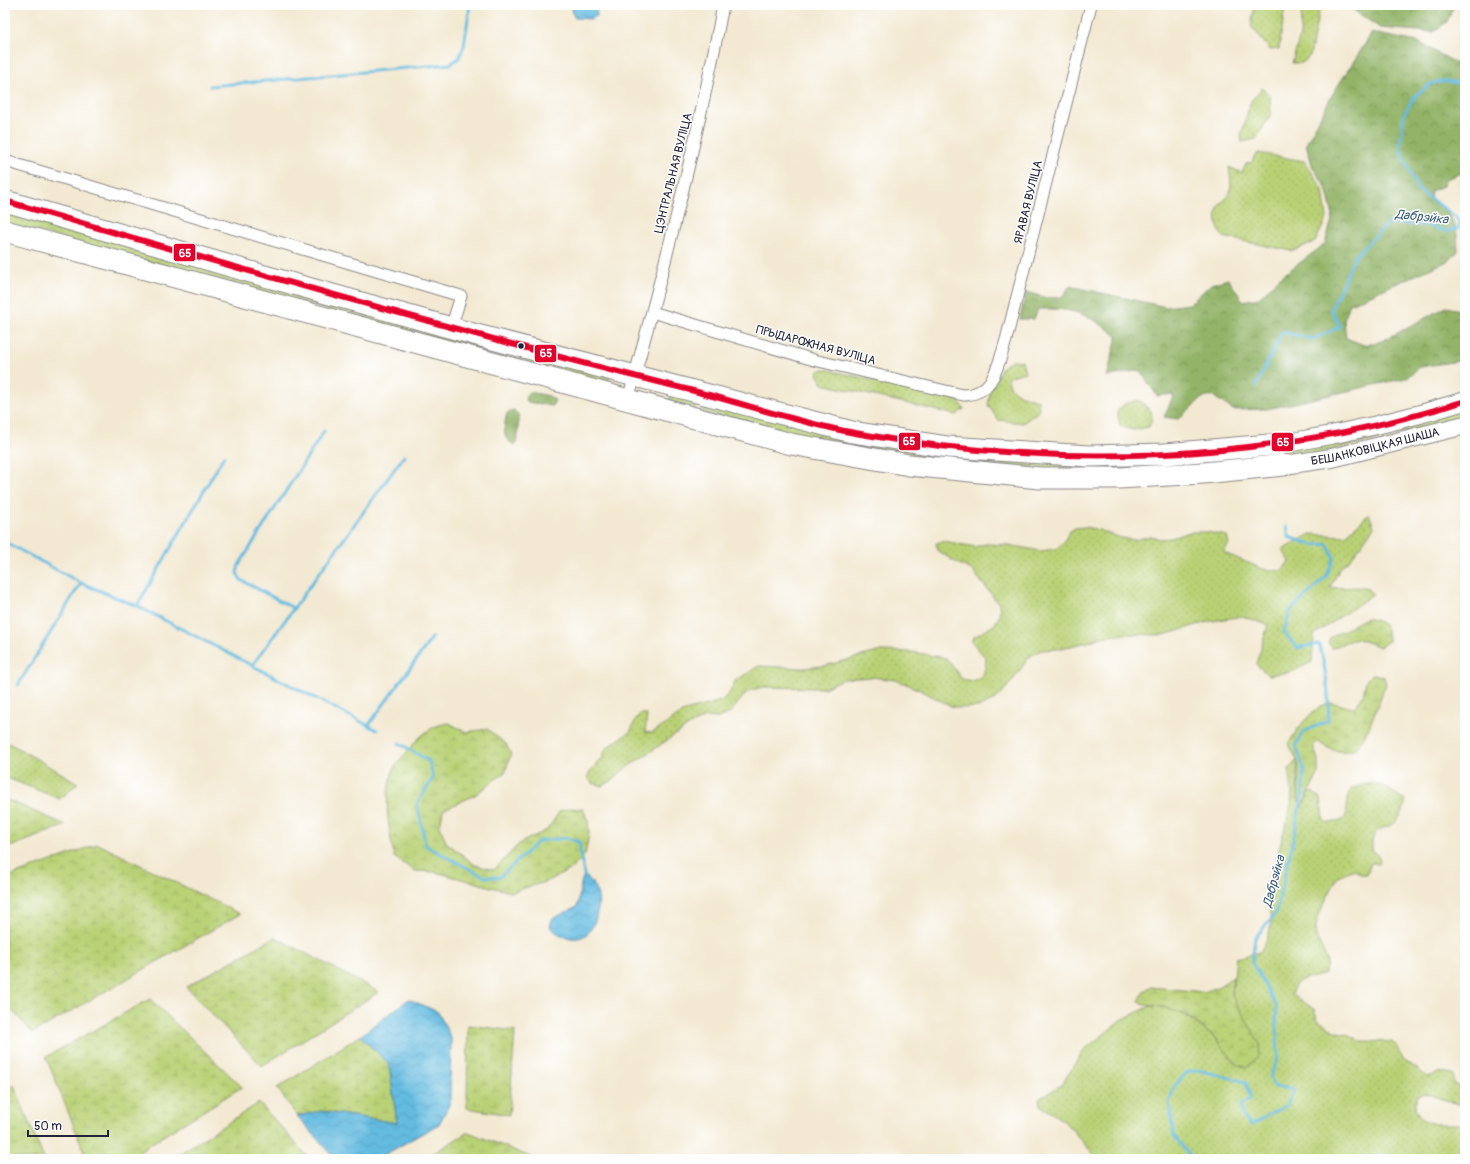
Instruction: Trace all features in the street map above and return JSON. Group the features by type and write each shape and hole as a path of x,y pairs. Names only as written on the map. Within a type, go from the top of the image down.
{"highway":[{"path":"5,201 451,328 635,377 852,432 948,447 1089,456 1165,454 1281,444"},
{"path":"5,232 791,444 908,465 1040,478 1119,478 1203,473 1284,465"}],"main road":[{"name":"БЕШАНКОВІЦКАЯ ШАША","path":"1281,444 1336,435 1417,416 1465,401"},
{"name":"БЕШАНКОВІЦКАЯ ШАША","path":"1284,465 1332,458 1465,425"}],"street":[{"name":"ЦЭНТРАЛЬНАЯ ВУЛІЦА","path":"628,400 652,312 706,96 723,5"},
{"name":"ЯРАВАЯ ВУЛІЦА","path":"974,395 984,389 994,377 1006,340 1091,5"},
{"path":"5,161 461,296 451,328"},
{"name":"ПРЫДАРОЖНАЯ ВУЛІЦА","path":"652,312 814,360 963,396 974,395"}],"green space":[{"path":"1255,5 1288,5 1285,7 1279,49 1270,50 1251,26"},
{"path":"1302,5 1320,5 1310,56 1302,63 1292,63 1300,36"},
{"path":"1352,5 1454,5 1447,22 1433,32 1380,28 1352,9"},
{"path":"1372,33 1418,42 1465,68 1465,172 1446,179 1443,186 1431,191 1430,200 1445,211 1453,221 1457,233 1458,251 1450,260 1350,304 1344,320 1346,338 1364,345 1382,341 1446,307 1465,311 1465,360 1420,367 1406,378 1267,409 1233,410 1213,396 1202,398 1178,419 1164,417 1174,394 1157,396 1140,370 1107,377 1117,336 1098,322 1072,311 1051,309 1038,309 1034,319 1020,319 1026,292 1047,298 1062,297 1070,286 1166,307 1190,304 1211,284 1228,279 1243,301 1259,298 1278,279 1325,244 1333,216 1326,187 1313,168 1306,144 1332,95"},
{"path":"1262,88 1270,96 1271,114 1256,139 1242,142 1241,135 1251,101"},
{"path":"1258,153 1304,161 1323,189 1327,218 1315,242 1292,251 1223,237 1216,220 1217,210 1228,196 1231,189 1229,167 1242,173 1246,164 1252,162"},
{"path":"5,209 610,378 608,385 5,223"},
{"path":"1012,360 1022,361 1025,372 1008,377 1011,388 1018,394 1038,401 1039,411 1023,423 998,420 988,405 990,391 1002,367"},
{"path":"824,369 957,400 964,409 956,415 823,384 817,374 819,371"},
{"path":"529,392 549,396 555,400 552,406 527,402 525,396"},
{"path":"671,394 697,401 695,409 669,402"},
{"path":"1139,400 1151,411 1152,418 1149,427 1133,430 1120,426 1117,412 1124,404"},
{"path":"704,403 1094,464 1465,409 1465,418 1315,454 1108,472 972,464 791,437 702,411"},
{"path":"514,410 519,415 518,436 515,445 507,440 505,432 507,413"},
{"path":"1369,514 1374,527 1352,557 1340,568 1330,588 1365,587 1373,594 1314,635 1312,662 1291,672 1268,675 1256,664 1268,625 1242,616 1207,622 1164,635 1126,634 1101,637 1088,642 1057,649 1041,650 1029,657 1010,684 995,700 979,707 959,708 951,706 914,687 896,680 871,677 844,679 824,688 762,687 747,692 730,713 718,718 706,717 693,723 626,768 610,782 602,786 592,783 587,778 591,770 603,757 606,748 630,732 636,719 641,713 647,715 645,732 652,733 685,711 721,701 730,692 735,681 759,666 803,668 824,666 881,651 912,652 946,658 962,679 972,681 981,678 985,669 986,658 971,641 974,637 994,625 1000,615 999,604 972,570 957,563 938,551 936,543 944,541 975,547 985,544 1009,545 1040,551 1056,549 1064,542 1069,532 1075,528 1085,527 1099,530 1121,538 1134,540 1151,536 1160,539 1171,538 1190,532 1207,532 1227,536 1229,543 1224,553 1263,569 1281,571 1290,561 1282,550 1310,534 1345,536"},
{"path":"1366,618 1380,622 1387,630 1388,641 1380,647 1356,638 1332,648 1328,643 1330,638"},
{"path":"1374,674 1384,677 1386,684 1368,730 1356,749 1336,751 1318,742 1313,745 1318,760 1318,775 1301,808 1299,802 1298,765 1289,743 1296,731 1306,719 1324,705 1333,703 1354,708 1361,698 1366,681"},
{"path":"449,723 466,732 487,729 506,744 511,754 505,772 475,795 443,810 440,826 446,842 475,865 494,870 520,843 547,830 560,811 571,808 583,809 588,821 589,834 585,855 570,870 548,881 511,892 435,872 415,871 394,857 387,802 390,780 395,766 423,734 432,728"},
{"path":"5,742 78,783 60,799 5,777"},
{"path":"1297,760 1298,799 1302,807 1311,791 1321,799 1323,819 1328,823 1341,821 1346,816 1348,798 1351,789 1368,784 1386,787 1405,800 1405,804 1403,812 1395,821 1389,826 1378,830 1374,835 1372,849 1380,859 1378,863 1371,863 1367,874 1360,874 1354,869 1338,876 1320,912 1316,926 1317,938 1327,960 1325,973 1301,980 1294,987 1291,994 1314,1009 1318,1020 1335,1031 1349,1035 1360,1041 1392,1042 1398,1047 1402,1058 1428,1077 1441,1073 1454,1075 1454,1084 1465,1088 1465,1103 1458,1104 1424,1093 1417,1096 1415,1108 1421,1119 1434,1124 1465,1124 1465,1149 1461,1150 1459,1159 1098,1159 1065,1122 1040,1105 1039,1099 1061,1085 1085,1049 1123,1019 1151,1006 1164,1007 1187,1016 1217,1040 1236,1064 1242,1014 1232,996 1236,958 1260,952 1269,933 1271,912 1266,897 1291,805 1292,793 1289,769"},
{"path":"5,799 66,825 5,849"},
{"path":"98,844 240,914 33,1033 5,1003 5,878"},
{"path":"275,937 379,992 262,1066 186,987"},
{"path":"1233,977 1232,996 1260,1044 1259,1056 1247,1068 1236,1064 1217,1040 1188,1016 1164,1007 1144,1005 1139,1001 1144,991 1150,987 1204,992 1218,987"},
{"path":"150,999 242,1087 126,1159 87,1159 46,1057"},
{"path":"468,1025 515,1031 509,1115 467,1108"},
{"path":"360,1036 389,1064 397,1123 321,1111 297,1116 277,1088"},
{"path":"14,1085 44,1159 5,1159 5,1090"},
{"path":"259,1103 310,1159 171,1159"},
{"path":"468,1132 536,1159 424,1159"}],"water":[{"path":"574,5 596,5 597,16 591,19 575,18 572,7"},
{"path":"584,875 591,881 598,895 597,916 588,933 579,938 568,938 550,927 552,919 577,907 581,883"},
{"path":"409,999 438,1012 451,1038 450,1103 439,1124 377,1159 336,1159 297,1116 321,1111 397,1123 389,1064 360,1036"}],"waterway":[{"path":"210,86 450,64 459,58 464,46 470,5"},
{"name":"Дабрэйка","path":"1256,386 1282,332 1313,339 1340,327 1331,309 1355,256 1389,223 1427,225 1446,231 1458,229 1460,223 1456,217 1418,190 1400,149 1404,114 1415,96 1432,83 1447,81 1461,84 1465,90"},
{"path":"293,608 241,580 237,573 239,565 324,431"},
{"path":"137,606 224,456"},
{"path":"252,666 404,456"},
{"name":"Дабрэйка","path":"1189,1159 1189,1155 1174,1136 1169,1103 1174,1087 1186,1073 1198,1070 1246,1082 1251,1099 1241,1105 1242,1115 1251,1125 1288,1104 1294,1089 1275,1087 1270,1077 1278,1058 1276,1005 1252,963 1255,938 1276,913 1294,836 1302,796 1304,770 1296,745 1303,732 1328,721 1327,682 1319,644 1297,648 1284,632 1290,611 1326,577 1334,558 1327,544 1313,545 1289,537 1287,526"},
{"path":"5,542 81,583 137,606 377,730"},
{"path":"18,685 81,583"},
{"path":"368,726 432,638"},
{"path":"399,743 429,761 433,778 417,804 426,846 485,877 500,877 539,841 566,838 579,842 584,875"}],"transit line":[{"name":"65","path":"5,201 401,314 556,356 837,429 931,445 1008,452 1085,455 1162,454 1239,448 1315,437 1391,422 1465,401"}]}
